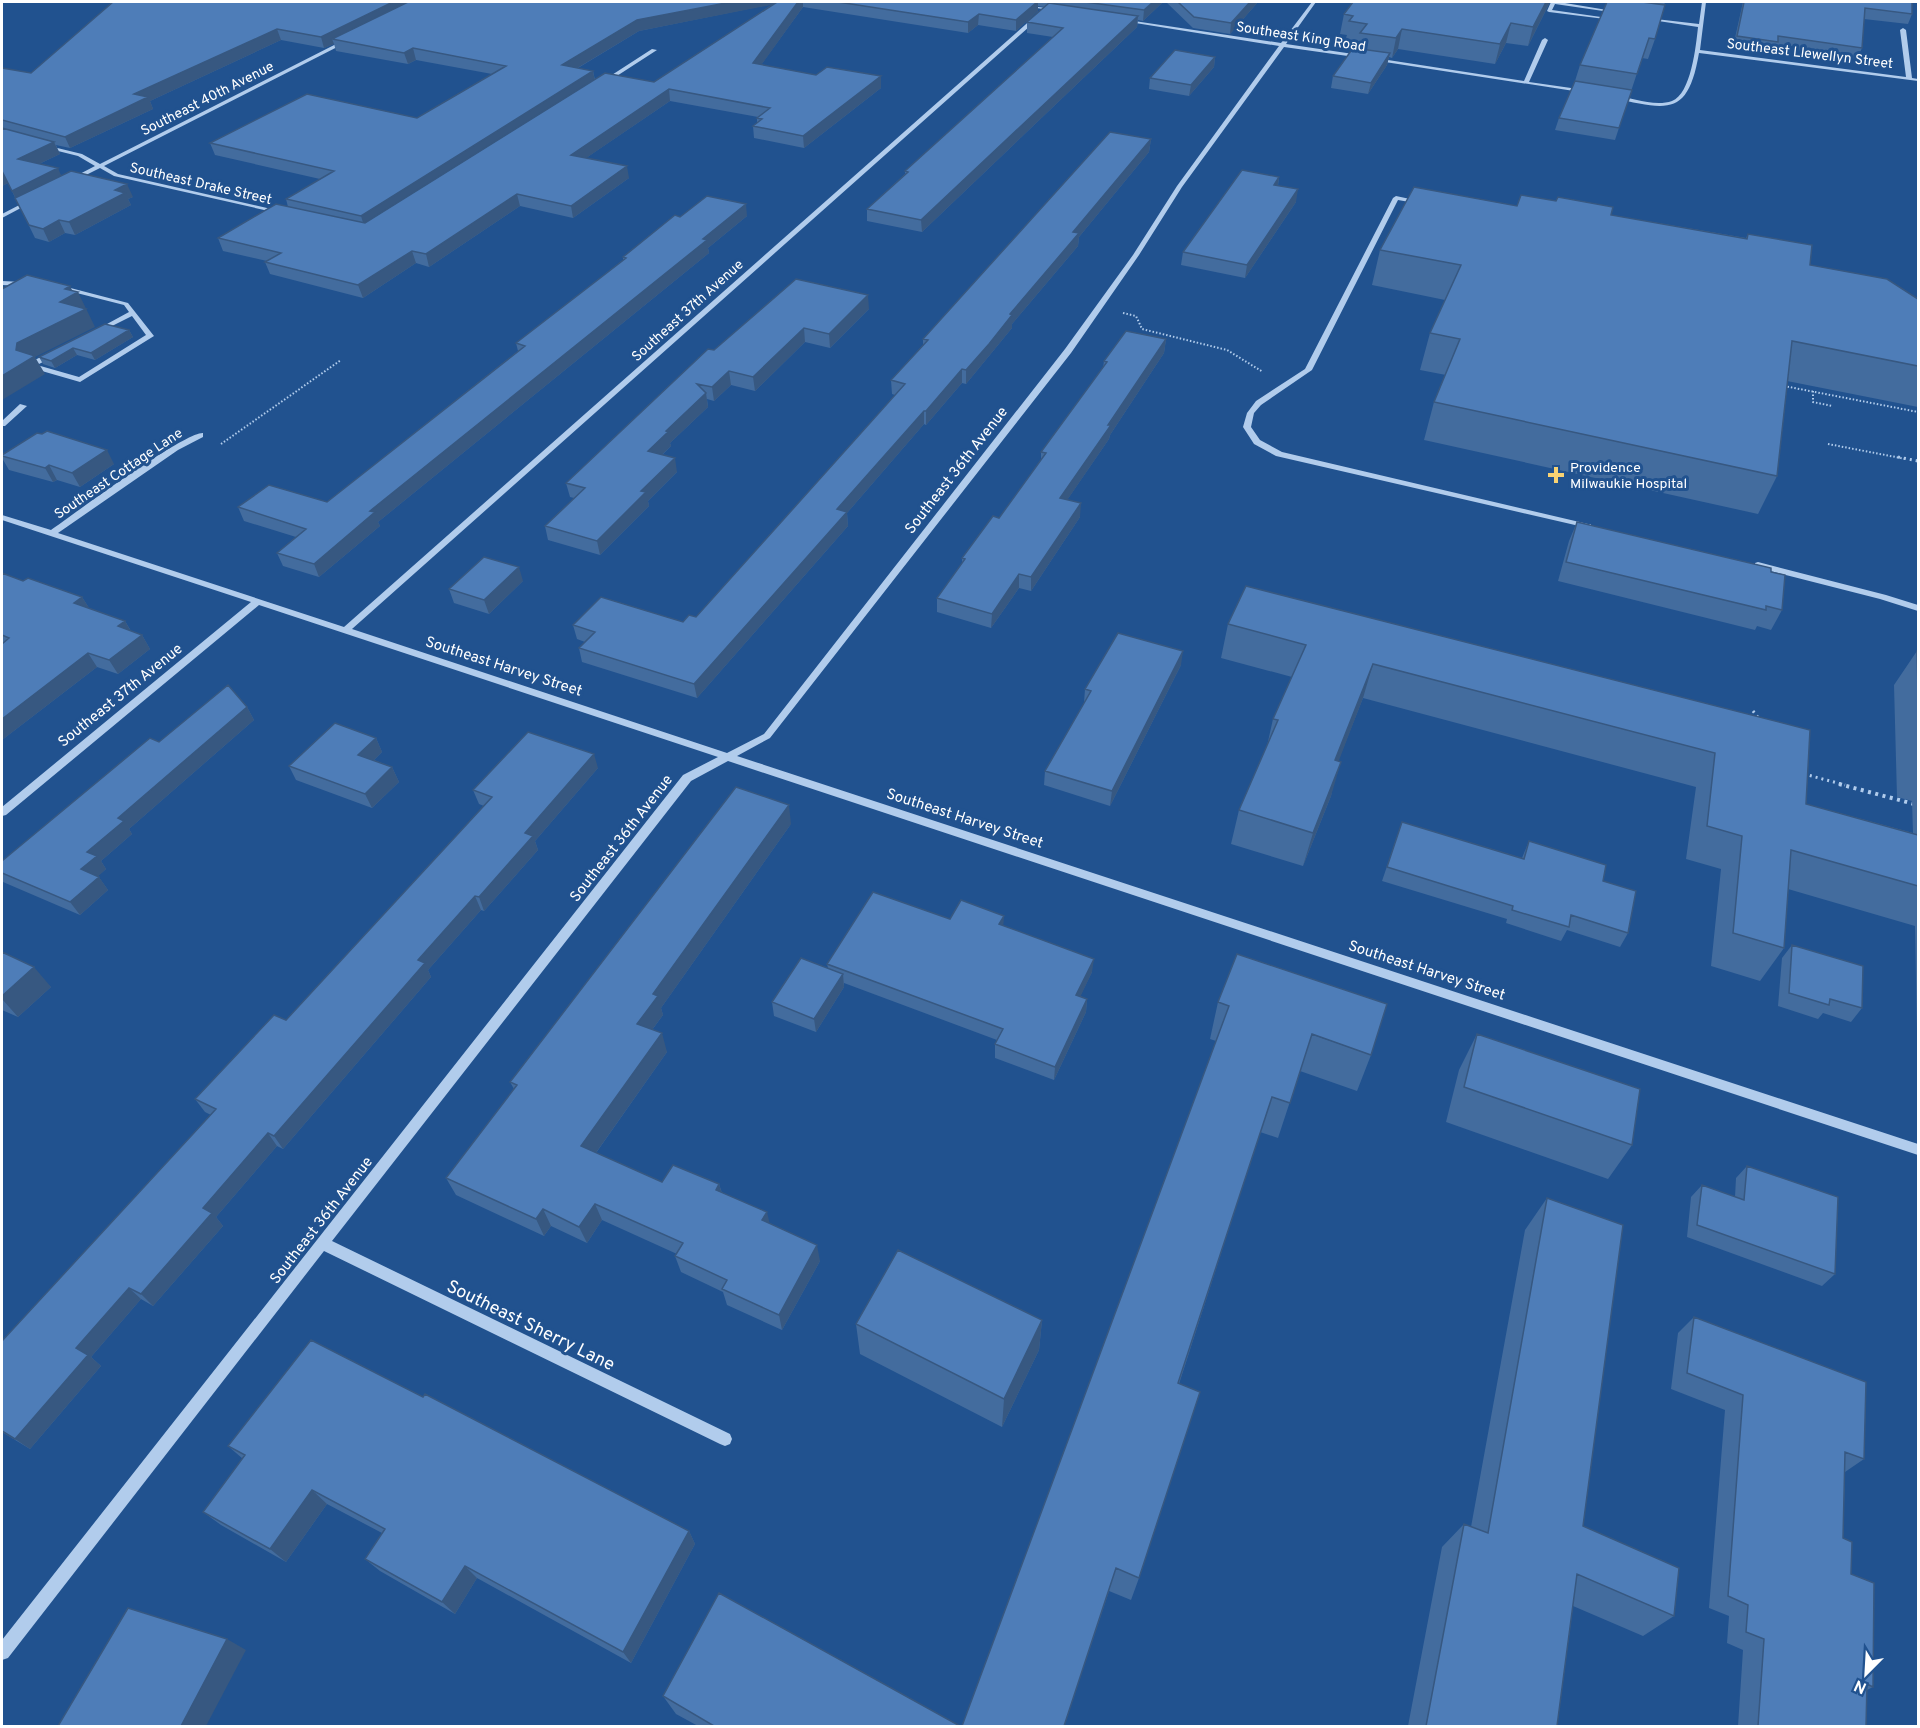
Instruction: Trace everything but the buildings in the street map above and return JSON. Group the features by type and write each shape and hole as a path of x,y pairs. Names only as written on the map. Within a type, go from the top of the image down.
{"street":[{"path":"997,2 1065,12"},
{"name":"Southeast 36th Avenue","path":"2,1652 687,778 767,736 1068,351 1136,255 1179,187 1314,2"},
{"path":"1553,2 1614,10 1626,16 1609,19 1549,11 1553,2"},
{"path":"1612,96 1655,103 1680,99 1690,80 1698,51 1704,2"},
{"name":"Southeast 37th Avenue","path":"345,631 1047,9"},
{"path":"1637,18 1700,26"},
{"name":"Southeast King Road","path":"1117,20 1590,93"},
{"path":"1903,30 1910,78"},
{"name":"Southeast 40th Avenue","path":"70,181 351,39"},
{"path":"1526,83 1545,40"},
{"path":"595,88 654,50"},
{"name":"Southeast Llewellyn Street","path":"1698,51 1918,80"},
{"name":"Southeast Drake Street","path":"36,143 80,155 116,175 286,214"},
{"path":"2,216 41,196"},
{"path":"1429,204 1396,198 1308,370 1251,410 1247,427 1257,442 1279,454 1596,528"},
{"path":"2,283 34,285"},
{"path":"55,286 126,304 150,336 80,380 31,365 62,349"},
{"path":"92,334 133,313"},
{"path":"2,424 23,406"},
{"name":"Southeast Cottage Lane","path":"51,534 175,448 200,435"},
{"name":"Southeast Harvey Street","path":"2,518 1918,1150"},
{"path":"1747,563 1850,588 1918,608"},
{"name":"Southeast 37th Avenue","path":"2,812 257,602"},
{"name":"Southeast Sherry Lane","path":"322,1243 725,1439"}],"path":[{"path":"1098,308 1136,316 1142,329 1227,350 1287,386"},
{"path":"1778,384 1918,412"},
{"path":"1813,391 1813,402 1832,406"},
{"path":"1828,444 1918,461"},
{"path":"1753,711 1766,728"},
{"path":"1797,771 1918,805"}],"place":[{"name":"Providence Milwaukie Hospital","path":"1556,475"}]}
